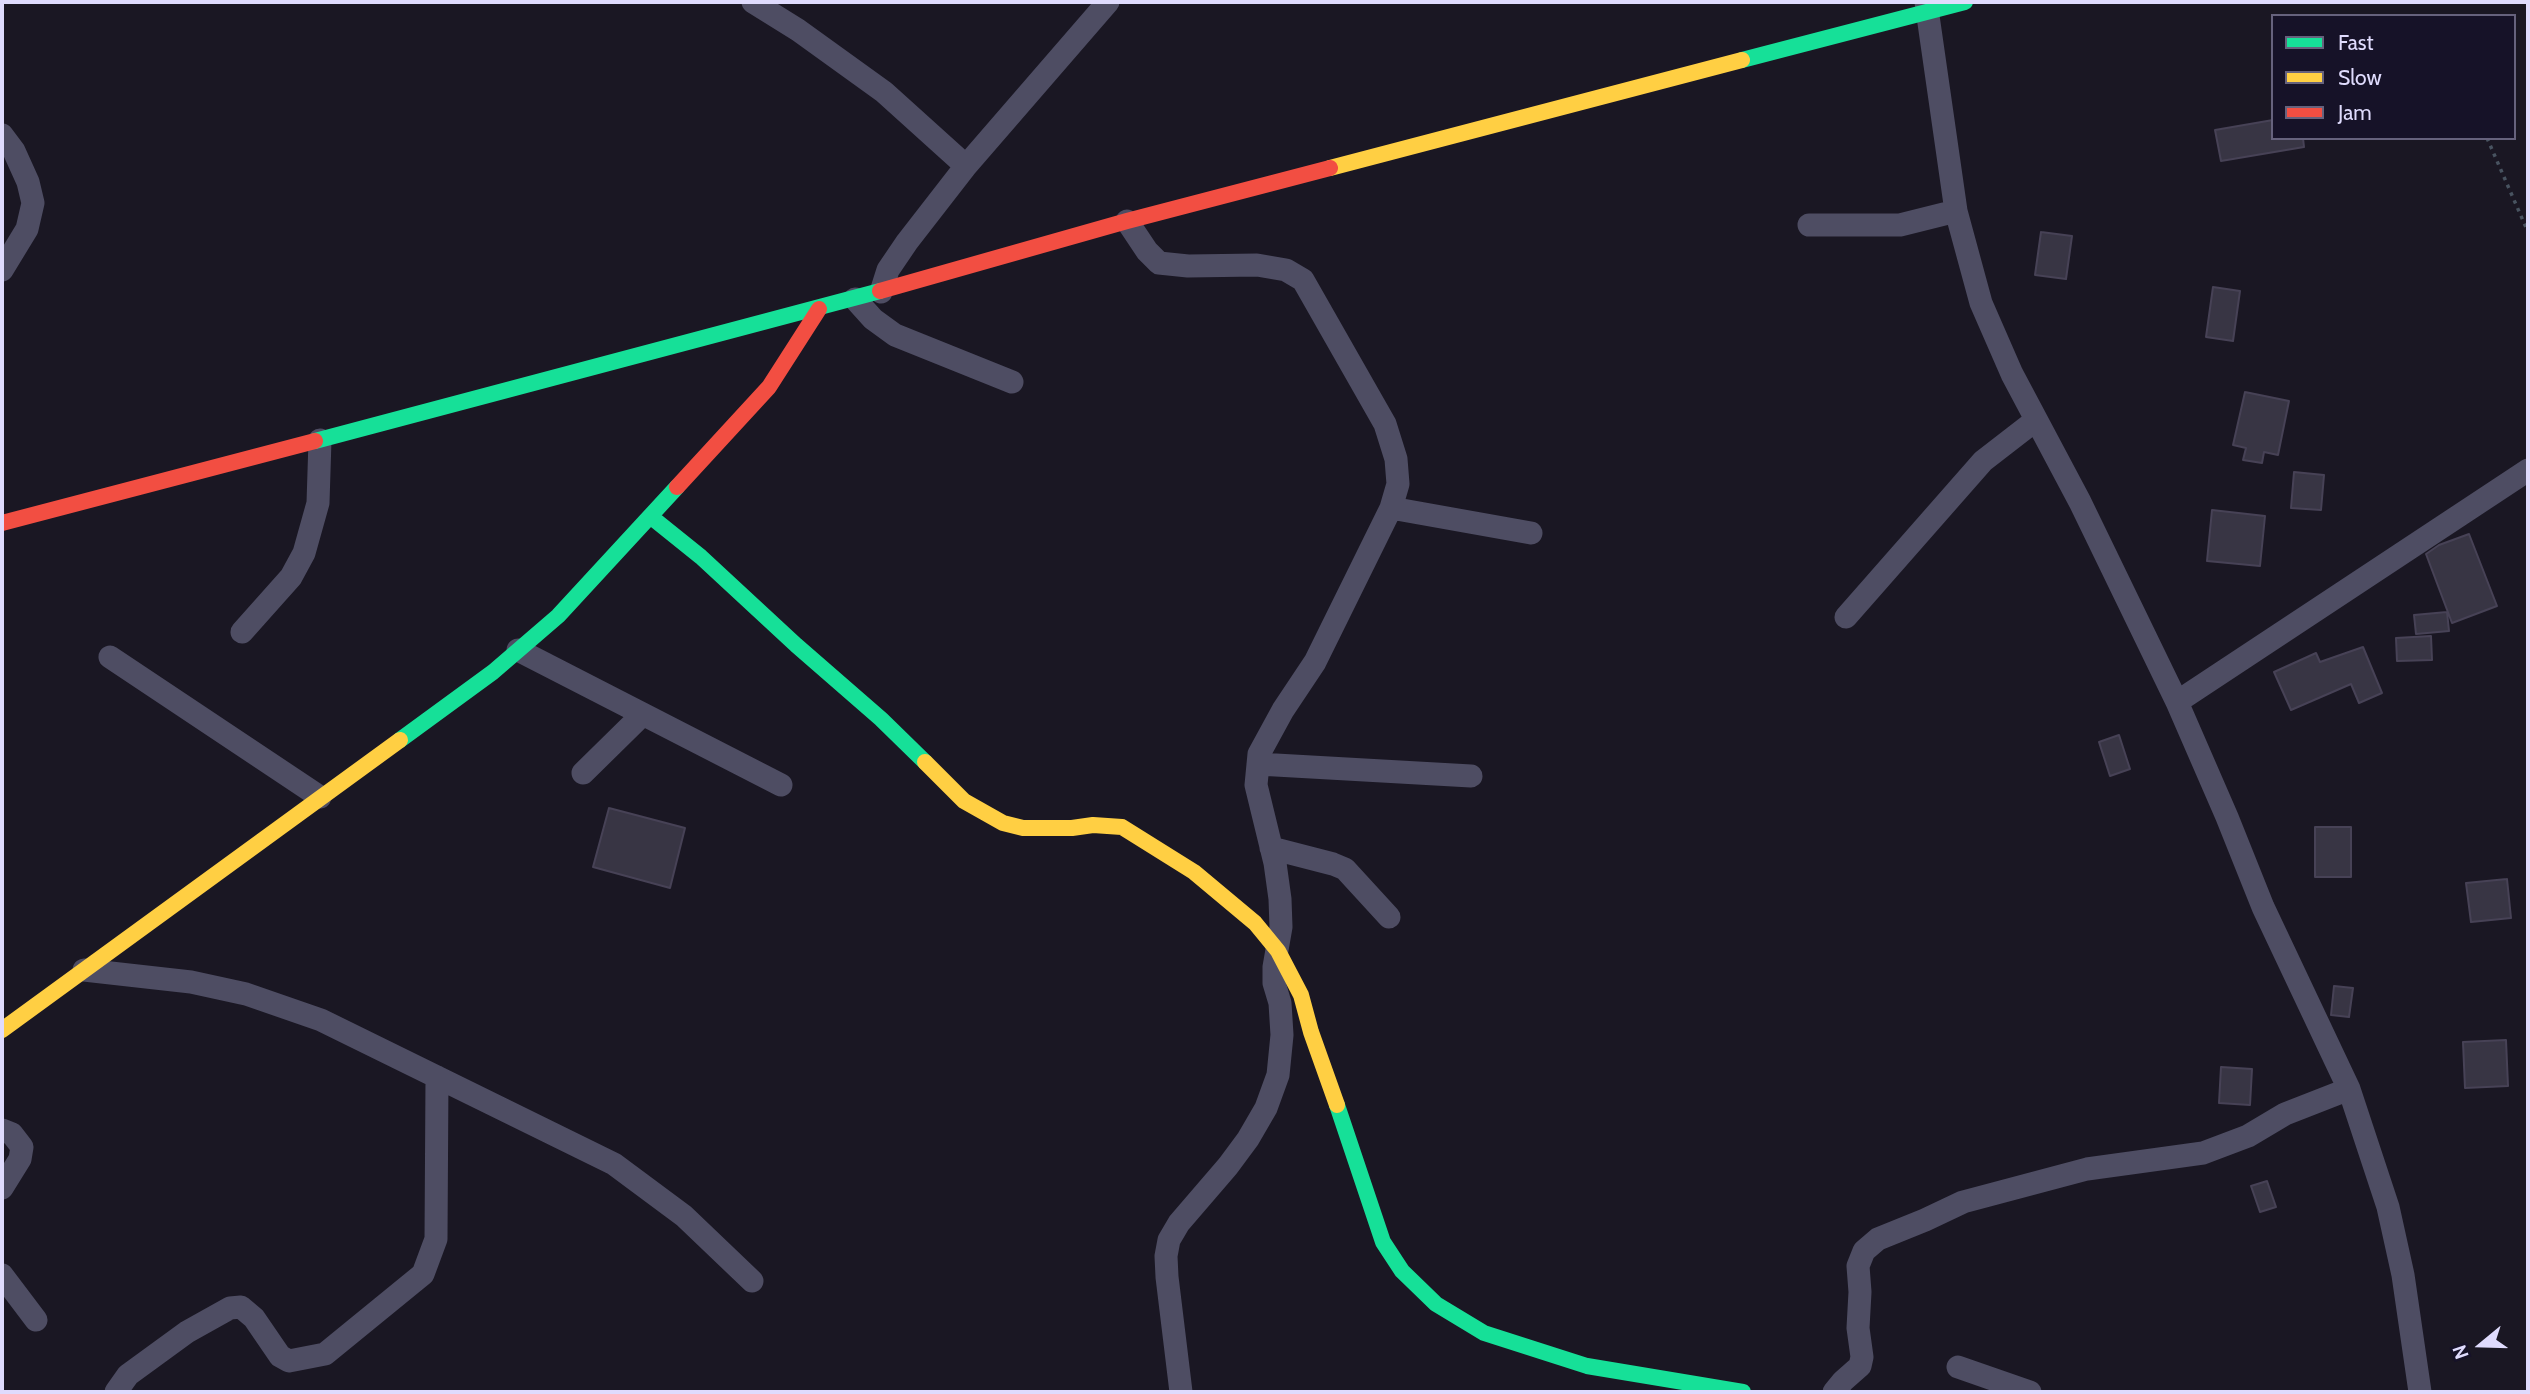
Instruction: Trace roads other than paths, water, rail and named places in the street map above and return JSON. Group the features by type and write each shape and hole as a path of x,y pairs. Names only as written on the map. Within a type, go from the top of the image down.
{"main road":[{"path":"2,523 819,309 1127,221 1927,7 1965,2"},
{"path":"2,1030 493,672 558,616 768,387 819,309"},
{"path":"650,516 701,556 881,719 964,801 1003,823 1023,828 1093,825 1122,827 1194,872 1255,923 1278,951 1301,995 1311,1032 1383,1242 1402,1271 1436,1304 1484,1333 1587,1366 1743,1392"}],"street":[{"path":"753,2 798,30 884,92 966,166"},
{"path":"881,292 888,270 966,166 1108,2"},
{"path":"1927,7 1956,211 1981,303 2012,374 2080,502 2177,702 2263,907 2350,1089 2388,1207 2403,1275 2420,1392"},
{"path":"2,135 14,151 29,182 33,203 27,229 2,270"},
{"path":"1809,225 1900,225 1930,220 1956,211"},
{"path":"1127,221 1147,251 1159,263 1170,266 1214,267 1257,265 1286,270 1303,281 1385,424 1396,459 1398,484 1391,508 1315,662 1283,710 1259,754 1256,785 1280,899 1281,928 1273,967 1280,1003 1282,1035 1278,1075 1248,1139 1179,1223 1170,1240 1166,1256 1181,1392"},
{"path":"855,299 873,319 895,335 1012,382"},
{"path":"1846,617 1983,461 2036,420"},
{"path":"242,632 291,577 304,553 318,503 320,440"},
{"path":"2177,702 2528,470"},
{"path":"1391,508 1531,533"},
{"path":"518,650 781,785"},
{"path":"110,657 320,797"},
{"path":"583,773 643,714"},
{"path":"1258,764 1471,776"},
{"path":"1271,848 1345,869 1389,917"},
{"path":"84,970 191,982 246,994 321,1020 614,1164 684,1216 752,1281"},
{"path":"116,1392 128,1375 187,1332 230,1308 240,1307 254,1318 280,1356 289,1361 325,1354 423,1274 436,1239 437,1077"},
{"path":"1834,1392 1860,1366 1862,1357 1858,1328 1858,1266 1864,1251 1878,1239 1963,1202 2087,1169 2203,1153 2248,1136 2285,1114 2350,1089"},
{"path":"2,1129 12,1134 22,1147 20,1159 2,1188"},
{"path":"2,1275 36,1320"},
{"path":"1958,1367 2030,1392"}]}
